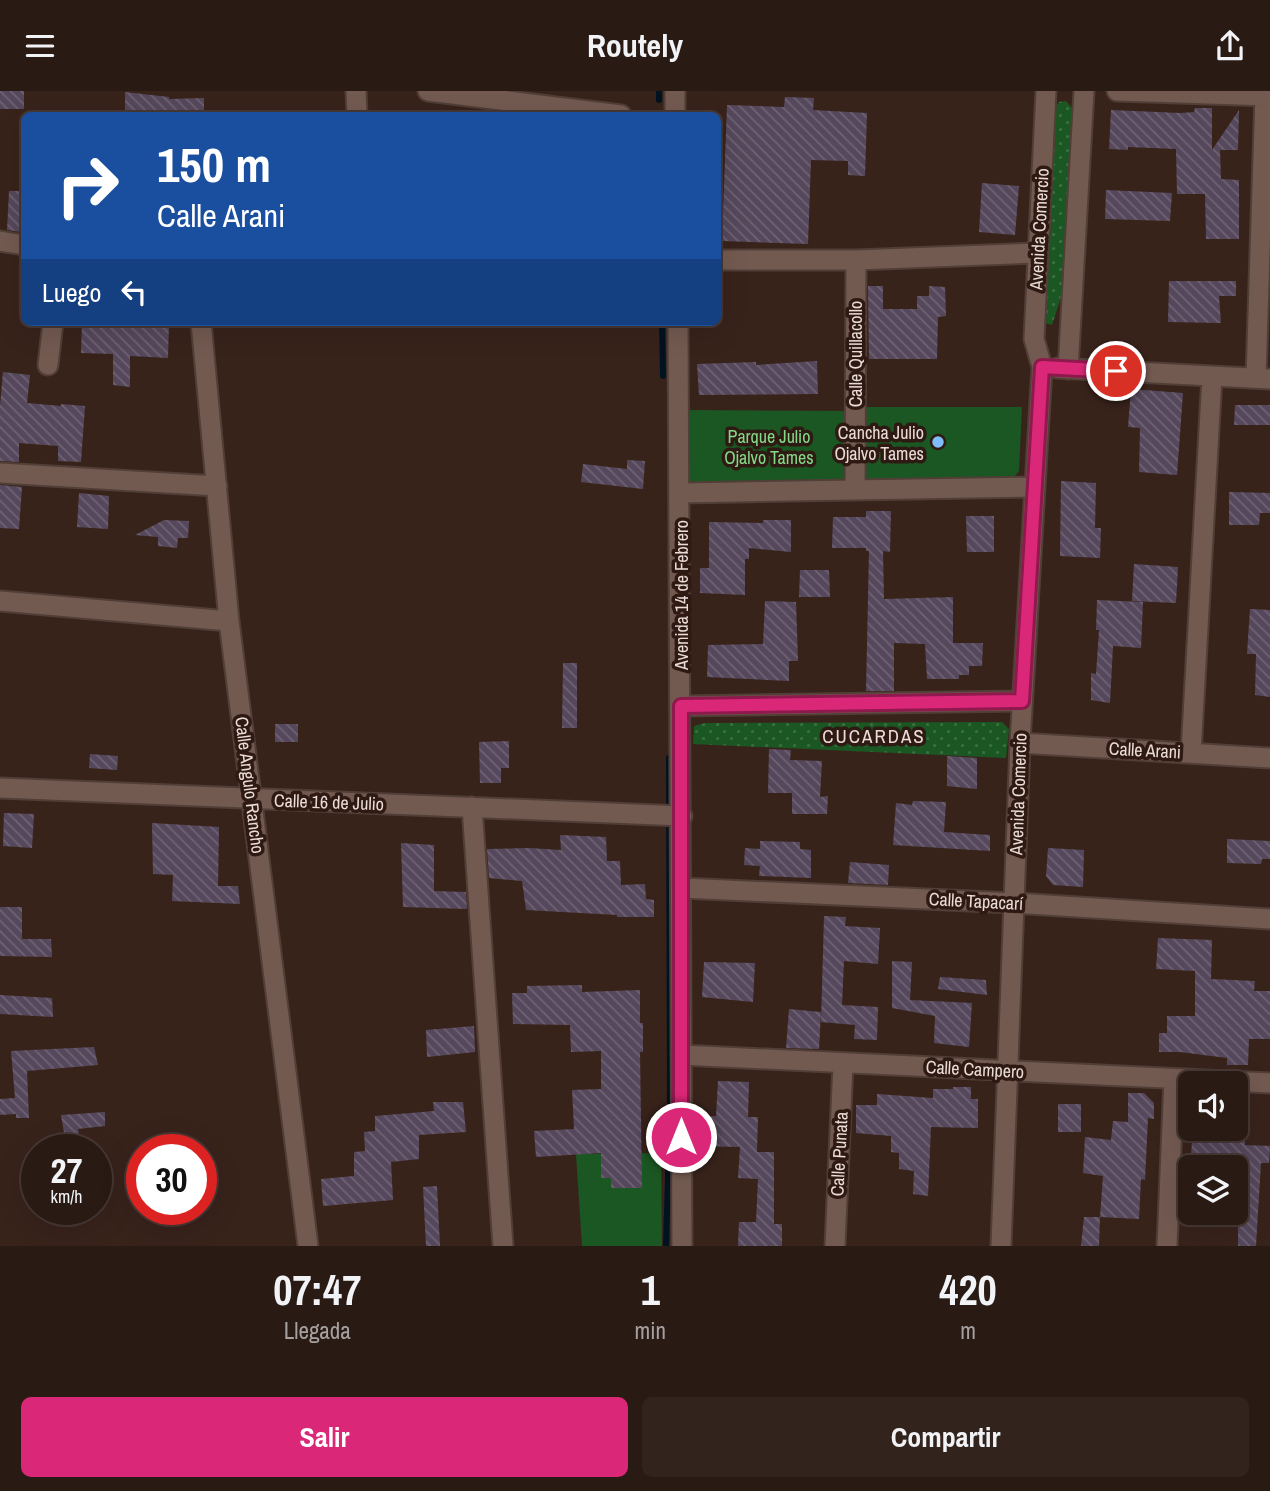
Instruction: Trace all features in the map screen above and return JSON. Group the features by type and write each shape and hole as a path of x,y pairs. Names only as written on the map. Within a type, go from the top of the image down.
{"street":[{"path":"356,91 357,112"},
{"path":"428,91 597,112"},
{"path":"675,91 675,112"},
{"name":"Avenida Comercio","path":"1001,1246 1020,743 1042,367 1034,339 1046,91"},
{"name":"Avenida Comercio","path":"1068,369 1084,91"},
{"path":"1042,367 1263,379 1267,95 1117,91"},
{"path":"0,241 21,244"},
{"path":"721,260 856,260 1038,253"},
{"name":"Calle Quillacollo","path":"855,490 856,260"},
{"path":"48,365 53,326"},
{"name":"Calle Angulo Rancho","path":"201,326 229,621 308,1246"},
{"name":"Avenida 14 de Febrero","path":"678,326 681,706 672,815 682,888 682,1246"},
{"path":"1191,753 1212,376"},
{"path":"0,473 217,486"},
{"path":"680,493 1035,487"},
{"path":"0,601 229,621"},
{"path":"681,706 1022,701"},
{"name":"Calle Arani","path":"1020,743 1270,758"},
{"name":"Calle 16 de Julio","path":"0,788 672,815"},
{"path":"472,807 503,1246"},
{"name":"Calle Tapacarí","path":"682,888 1014,903 1270,919"},
{"name":"Calle Campero","path":"681,1055 1270,1083"},
{"name":"Calle Punata","path":"835,1246 843,1063"},
{"path":"1167,1246 1174,1079"}],"green space":[{"path":"1066,101 1073,109 1063,291 1052,325 1042,322 1054,109 1059,102"},
{"name":"Parque Julio Ojalvo Tames","path":"866,407 1022,407 1019,471 1014,477 866,480"},
{"name":"Parque Julio Ojalvo Tames","path":"687,410 851,411 852,472 845,481 688,483"},
{"path":"1002,722 1009,729 1006,758 693,744 694,726 705,723"},
{"path":"661,1153 662,1246 582,1246 576,1154"}],"building":[{"path":"0,91 24,91 24,109 0,109"},
{"path":"125,92 169,99 204,98 204,112 125,112"},
{"path":"785,97 814,98 813,110 867,113 865,176 848,175 848,161 811,160 808,244 722,241 727,105 784,107"},
{"path":"1195,108 1212,108 1212,150 1239,110 1238,150 1220,150 1221,179 1239,180 1239,239 1206,239 1205,194 1177,194 1176,149 1109,149 1111,110 1181,113 1194,112"},
{"path":"982,183 1019,186 1015,235 979,232"},
{"path":"1106,190 1172,193 1170,221 1105,219"},
{"path":"9,191 21,191 21,232 7,230"},
{"path":"1169,281 1236,281 1236,296 1219,296 1221,323 1168,322"},
{"path":"868,286 883,286 883,309 917,309 917,296 929,296 929,286 945,287 946,316 938,317 937,359 869,359"},
{"path":"82,326 169,326 168,358 130,356 130,387 113,385 113,354 81,353"},
{"path":"817,361 818,394 699,395 697,364 756,362 756,365"},
{"path":"3,372 30,375 27,403 85,406 81,462 58,461 58,446 19,443 19,462 0,461"},
{"path":"1131,389 1183,393 1177,475 1139,472 1140,428 1128,427"},
{"path":"1235,405 1270,405 1270,425 1234,425"},
{"path":"627,460 645,461 643,489 581,482 583,464 627,469"},
{"path":"1061,481 1096,483 1095,528 1101,528 1100,558 1060,556"},
{"path":"0,485 22,487 19,529 0,528"},
{"path":"1229,492 1270,493 1270,513 1260,513 1259,525 1229,525"},
{"path":"79,493 109,496 108,529 77,527"},
{"path":"866,511 891,511 890,552 883,551 884,599 953,597 953,643 983,643 982,666 969,666 969,675 959,675 959,679 927,679 925,644 894,643 894,691 866,691 869,551 866,551 866,548 832,548 833,517 866,517"},
{"path":"966,516 994,516 994,552 967,552"},
{"path":"164,520 189,521 188,538 178,538 177,548 158,546 158,537 135,535"},
{"path":"763,520 791,520 791,552 749,548 749,559 745,559 745,595 700,593 700,568 709,568 709,522 763,523"},
{"path":"1134,564 1178,567 1176,603 1132,601"},
{"path":"800,570 829,570 830,597 799,597"},
{"path":"1097,600 1143,602 1141,648 1113,646 1110,703 1091,700 1091,673 1096,674 1099,630 1096,630"},
{"path":"765,601 796,602 798,661 789,661 789,681 707,677 708,645 763,644"},
{"path":"1250,609 1270,610 1270,697 1255,695 1256,654 1247,654"},
{"path":"563,663 577,663 577,728 562,728"},
{"path":"275,724 298,724 298,742 275,742"},
{"path":"509,741 509,768 501,768 501,783 480,783 479,742"},
{"path":"769,749 791,750 790,760 822,761 820,797 828,796 827,814 792,814 792,793 768,793"},
{"path":"90,754 118,756 117,770 89,768"},
{"path":"947,756 977,758 977,789 947,786"},
{"path":"913,801 946,802 944,832 990,835 990,851 893,845 896,803 912,805"},
{"path":"4,813 34,814 32,848 3,846"},
{"path":"152,823 219,827 218,886 238,886 240,904 172,901 173,875 153,874"},
{"path":"560,835 606,837 607,861 620,861 621,885 645,884 646,899 654,900 654,917 526,910 522,881 489,878 487,849 561,850"},
{"path":"1227,839 1270,841 1270,859 1262,859 1261,864 1227,863"},
{"path":"760,841 800,842 800,849 811,850 811,878 759,876 760,866 744,865 745,848 760,849"},
{"path":"401,843 434,845 434,891 466,892 467,909 403,907"},
{"path":"1048,848 1084,850 1083,887 1053,885 1046,876"},
{"path":"850,862 889,865 888,885 848,883"},
{"path":"0,907 22,907 22,939 51,939 52,957 0,956"},
{"path":"824,916 846,917 845,926 880,928 878,964 844,961 842,1005 878,1007 877,1040 854,1039 855,1025 821,1022"},
{"path":"1158,938 1212,940 1211,979 1255,981 1254,991 1270,991 1270,1039 1249,1039 1248,1065 1227,1065 1227,1058 1159,1052 1159,1033 1167,1033 1167,1016 1195,1016 1195,971 1156,969"},
{"path":"892,961 912,962 910,1000 972,1003 969,1047 934,1043 935,1016 892,1008"},
{"path":"704,962 755,963 753,1002 702,997"},
{"path":"940,977 986,980 987,995 938,989"},
{"path":"582,985 582,992 640,990 640,1023 643,1023 643,1052 640,1052 642,1188 611,1188 611,1178 601,1178 601,1153 536,1157 534,1131 574,1129 572,1090 601,1089 601,1051 571,1052 570,1025 513,1024 512,993 527,993 527,986"},
{"path":"0,995 52,998 53,1017 0,1014"},
{"path":"789,1009 821,1012 819,1049 786,1048"},
{"path":"474,1026 475,1052 427,1057 426,1030"},
{"path":"94,1047 98,1065 27,1071 29,1118 16,1118 16,1114 0,1115 0,1099 15,1098 11,1051"},
{"path":"718,1081 749,1082 748,1117 758,1117 757,1152 774,1152 774,1224 782,1224 782,1246 738,1246 739,1222 756,1222 758,1179 738,1178 740,1147 695,1146 695,1131 710,1132 711,1116 716,1116"},
{"path":"971,1087 971,1099 978,1099 978,1128 931,1127 928,1196 913,1194 914,1171 899,1169 899,1153 891,1152 891,1136 856,1133 856,1105 877,1105 877,1094 933,1098 933,1089"},
{"path":"1128,1093 1144,1093 1154,1103 1154,1119 1148,1118 1145,1180 1141,1179 1139,1219 1100,1217 1103,1176 1083,1173 1085,1137 1111,1140 1113,1121 1128,1122"},
{"path":"433,1102 463,1102 466,1132 419,1135 419,1159 391,1162 393,1200 323,1206 321,1179 354,1176 354,1152 365,1151 364,1132 375,1131 375,1116 434,1111"},
{"path":"1058,1104 1081,1104 1081,1132 1058,1132"},
{"path":"105,1112 105,1126 78,1129 79,1134 64,1134 61,1115"},
{"path":"1192,1141 1245,1141 1245,1145 1270,1146 1269,1163 1261,1163 1256,1246 1238,1246 1238,1226 1248,1225 1248,1155 1191,1155"},
{"path":"437,1186 440,1246 426,1246 423,1187"},
{"path":"1084,1217 1100,1217 1099,1246 1081,1246"}],"waterway":[{"path":"659,91 659,100"},
{"path":"662,326 663,376"},
{"path":"666,1246 670,1112 669,758"}],"place":[{"name":"Cancha Julio Ojalvo Tames","path":"938,442"}],"district":[{"name":"CUCARDAS","path":"874,736"}],"route":[{"path":"681,1137 681,706 1022,701 1042,367 1116,371"}]}
